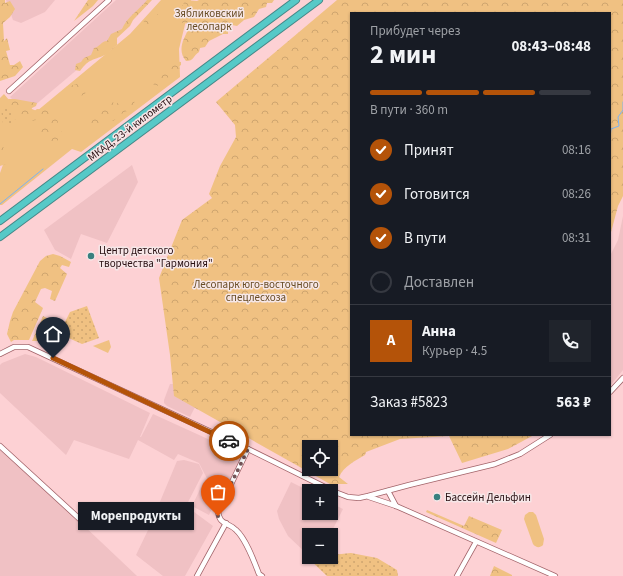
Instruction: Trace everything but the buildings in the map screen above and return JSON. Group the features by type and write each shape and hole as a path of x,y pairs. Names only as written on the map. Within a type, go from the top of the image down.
{"highway":[{"name":"МКАД, 23-й километр","path":"0,221 296,0"},
{"name":"МКАД, 23-й километр","path":"0,237 319,0"}],"street":[{"path":"9,91 109,0"},
{"path":"0,354 14,347 28,347 348,497 359,498 368,496 495,464 520,454 548,436"},
{"path":"611,391 623,378"},
{"path":"0,446 84,523"},
{"path":"248,449 218,511 218,516 221,520 235,529 240,535 259,574 262,576"},
{"path":"388,491 396,506"},
{"path":"368,496 406,510 555,576"},
{"path":"197,576 226,523"},
{"path":"457,576 476,542"}],"shaded area":[{"path":"6,0 55,0 45,12 21,23 13,20"},
{"path":"116,0 151,0 124,30 34,106 10,97"},
{"path":"132,165 138,182 107,243 81,234 71,259 55,250 44,230"},
{"path":"623,216 623,370 611,385 611,254 618,240"},
{"path":"25,354 36,357 150,413 140,437 153,414 243,455 221,498 216,496 199,463 178,454 174,460 138,440 129,459 74,440 66,455 0,393 0,365"},
{"path":"170,384 178,384 196,405 190,417 167,406 164,403"},
{"path":"0,450 81,523 137,576 0,576"},
{"path":"184,460 199,464 203,473 186,506 213,526 185,576 163,576 136,555 177,461"},
{"path":"291,482 302,488 302,520 338,520 334,528 302,528 302,549 288,536 279,519 277,511"},
{"path":"203,483 209,486 208,488 211,489 210,492 213,494 211,497 216,500 209,515 192,506"},
{"path":"338,506 343,509 338,519"}],"green space":[{"path":"0,0 5,0 5,3 10,1 15,9 10,17 3,23 4,41 7,38 10,50 6,51 10,65 14,65 20,61 23,67 15,76 0,81"},
{"path":"88,0 98,0 93,6 74,21"},
{"path":"147,0 152,0 133,20 130,26 117,38 117,45 106,55 91,60 80,71 75,70 76,64 91,55 94,48 107,41 111,34 122,29 130,17"},
{"path":"161,0 191,0 179,49 180,77 81,152 72,149 2,205 0,205 0,173 4,162 0,145 0,98 4,94 9,100 37,111 130,34"},
{"name":"Зябликовский лесопарк","path":"185,0 274,0 272,3 267,3 266,7 259,9 254,17 244,20 237,26 232,25 232,29 228,30 228,34 223,34 209,41 205,47 200,48 199,52 192,59 186,61 183,57 182,43 190,26 189,24 179,22 178,20 179,8 183,5"},
{"name":"Лесопарк юго-восточного спецлесхоза","path":"337,0 623,0 623,196 618,206 611,232 611,12 350,12 350,436 449,436 400,439 366,452 365,455 341,473 339,477 348,484 330,484 316,476 338,476 338,440 302,440 302,468 174,396 170,355 159,278 182,220 212,198 209,194 220,166 236,137 235,125 216,102"},
{"path":"157,14 160,16 158,19 144,33 142,27 144,21"},
{"path":"174,61 181,62 181,65 178,67 180,68 160,85 156,86 153,84 156,78 164,73"},
{"path":"77,84 86,86 87,88 85,94 81,96 82,89 80,88 66,90 66,87"},
{"path":"133,95 134,103 132,108 113,121 107,118 106,126 95,135 92,134 89,137 86,137 86,134 90,132 88,130 89,118 97,112 102,111 108,102 113,102 115,106 120,100 124,101"},
{"path":"15,99 37,103 36,106 32,108 28,120 22,121 10,118 5,108 3,108 0,113 0,100"},
{"path":"11,108 12,123 3,124 1,109"},
{"path":"37,109 49,110 52,114 32,121 30,117"},
{"path":"52,116 57,117 58,123 63,123 64,125 58,140 51,147 40,137 38,131 43,120"},
{"path":"0,139 6,164 0,166"},
{"path":"53,254 71,262 69,267 62,265 60,268 67,274 55,301 50,299 52,291 45,288 41,289 35,302 43,308 29,340 14,340 11,342 7,334 13,312 40,261 46,256"},
{"path":"87,306 99,338 82,344 64,336 65,322 70,312"},
{"path":"43,316 47,318 44,325 57,332 41,341 32,341 37,330 40,331 42,327 39,326"},
{"path":"109,340 111,347 108,353 93,346"},
{"name":"Лесопарк юго-восточного спецлесхоза","path":"449,436 532,436 508,449 462,463"},
{"path":"427,510 464,526 469,516 502,530 496,543 426,512"},
{"path":"529,512 533,512 536,515 544,539 541,547 537,547 533,544 524,519 525,515"},
{"path":"351,553 377,558 397,570 398,576 327,576 314,564 338,564 338,554"},
{"path":"494,566 512,575 512,576 490,576"}],"waterway":[{"path":"611,129 619,126 618,117 623,110 623,102"},
{"path":"0,204 43,169"}],"way so far":[{"path":"218,516 218,511 248,449 229,441"}],"place":[{"name":"Центр детского творчества \"Гармония\"","path":"91,256"},
{"name":"Бассейн Дельфин","path":"437,497"},
{"name":"Морепродукты","path":"218,516"}],"route":[{"path":"53,358 229,441"}]}
